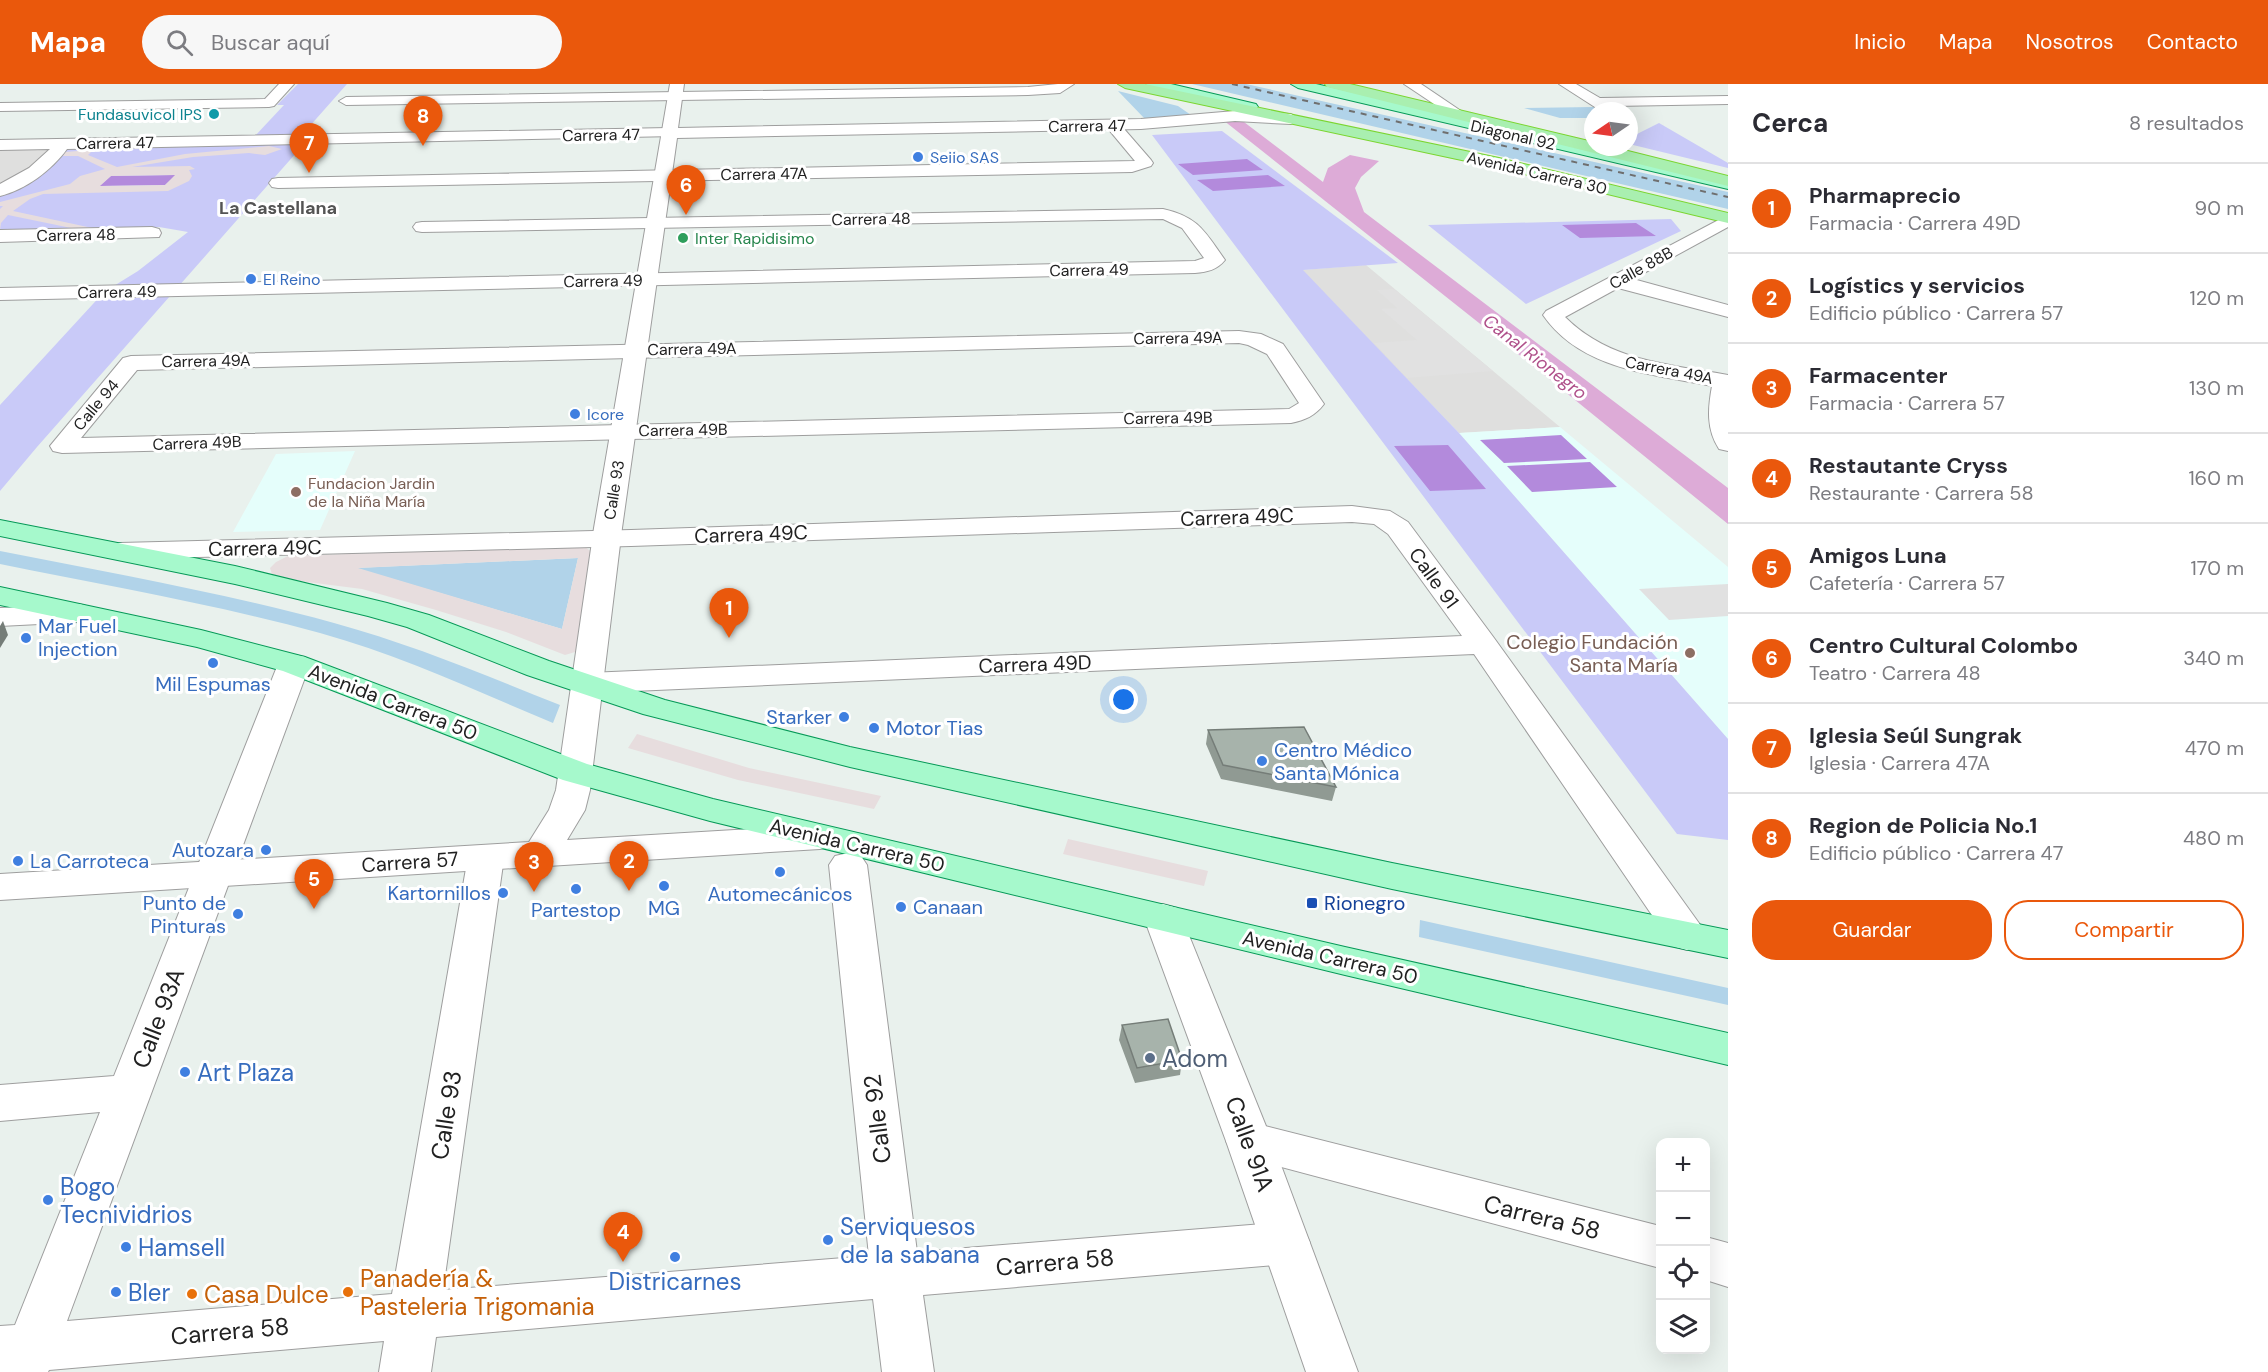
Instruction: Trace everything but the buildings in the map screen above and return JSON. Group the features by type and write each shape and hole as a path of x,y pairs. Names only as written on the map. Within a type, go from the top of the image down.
{"highway":[{"name":"Avenida Carrera 30","path":"1125,84 1499,163 1728,219"},
{"name":"Avenida Carrera 30","path":"1332,84 1584,144"},
{"name":"Avenida Carrera 30","path":"1629,156 1728,182"}],"main road":[{"name":"Avenida Carrera 30","path":"1153,84 1345,130"},
{"name":"Diagonal 92","path":"1298,84 1728,182"},
{"path":"0,528 235,575 377,609 418,621 537,668 588,683 654,707 850,757 1392,876 1728,944"},
{"name":"Avenida Carrera 50","path":"0,596 201,639 294,663 508,748 834,851 1163,918 1728,1049"}],"street":[{"path":"0,107 268,103 287,84"},
{"path":"360,84 346,101 676,90 1028,91 1063,86"},
{"path":"1411,84 1457,113"},
{"path":"1566,84 1596,102 1728,100"},
{"name":"Calle 93","path":"540,854 567,810 575,771 676,90"},
{"path":"1177,96 1213,111 1210,116 1201,120"},
{"path":"1693,100 1719,114"},
{"name":"Carrera 47","path":"0,145 1113,125 1253,116 1291,119"},
{"name":"Carrera 47A","path":"312,140 278,183 1142,166 1145,164 1113,125"},
{"path":"0,191 33,172 55,155 62,144"},
{"name":"Carrera 48","path":"422,227 1139,214 1175,216 1188,222 1215,260 1206,266"},
{"name":"Calle 88B","path":"1553,315 1728,219"},
{"name":"Carrera 48","path":"0,236 152,233"},
{"name":"Carrera 49","path":"0,294 1206,266"},
{"path":"1616,281 1728,311"},
{"name":"Carrera 49A","path":"1553,315 1590,346 1608,357 1726,381"},
{"name":"Carrera 49A","path":"131,363 1239,337 1253,339 1275,349 1312,404 1303,412"},
{"name":"Calle 94","path":"62,446 131,363"},
{"path":"1726,381 1719,415 1728,444"},
{"name":"Carrera 49B","path":"62,446 1291,416 1303,412"},
{"name":"Carrera 49C","path":"120,552 1352,513 1381,517"},
{"name":"Calle 91","path":"1381,517 1398,528 1483,644 1687,936"},
{"path":"0,617 79,613"},
{"name":"Carrera 49D","path":"588,683 1483,644"},
{"name":"Calle 93A","path":"18,1356 129,1092 294,663"},
{"name":"Carrera 57","path":"0,887 540,854 834,851"},
{"name":"Calle 92","path":"834,851 908,1372"},
{"name":"Calle 93","path":"405,1372 486,857"},
{"name":"Calle 91A","path":"1163,918 1249,1141 1332,1372"},
{"path":"0,1103 129,1092"},
{"name":"Carrera 58","path":"1249,1141 1656,1246"},
{"name":"Carrera 58","path":"18,1356 414,1316 1286,1243"},
{"path":"1710,1260 1728,1265"}],"shaded area":[{"path":"298,84 347,84 301,136 254,137 284,105 277,105"},
{"path":"1192,84 1246,84 1728,192 1728,209"},
{"path":"1118,91 1178,106 1191,115 1145,119"},
{"path":"1584,107 1584,118 1560,118 1524,108"},
{"path":"1659,123 1728,163 1728,168 1638,146 1638,134"},
{"path":"1222,131 1398,263 1303,270 1459,433 1728,739 1728,840 1677,834 1152,135"},
{"path":"304,144 0,491 0,405 104,292 138,271 188,232 159,227 0,230 0,193 62,149"},
{"path":"269,146 282,149 265,155 249,153 193,157 132,167 190,166 195,169 189,170 192,176 189,181 168,191 43,194 30,199 13,211 97,229 76,229 8,215 1,223 0,230 0,209 3,206 0,206 0,202 70,184 80,176 105,169 78,156 63,156 65,152 90,150 88,155 117,167 185,154","holes":["175,175 165,185 100,186 111,176"]},
{"path":"58,149 0,189 0,150"},
{"path":"1247,159 1263,170 1193,175 1178,164"},
{"path":"176,175 165,185 99,186 111,176"},
{"path":"1268,175 1285,186 1213,191 1197,180"},
{"path":"1671,219 1681,231 1526,304 1428,225"},
{"path":"1636,223 1656,236 1580,238 1562,225"},
{"path":"1366,265 1560,427 1459,433 1302,270"},
{"path":"1394,289 1493,371 1407,378 1374,343 1417,340 1381,309 1397,308 1377,290"},
{"name":"Colegio Fundación Santa María","path":"1560,427 1728,567 1728,739 1459,433"},
{"path":"1561,435 1587,459 1504,463 1480,440"},
{"path":"1448,445 1486,489 1430,491 1394,446"},
{"name":"Fundacion Jardin de la Niña María","path":"355,451 320,530 233,532 276,454"},
{"path":"1590,462 1617,487 1532,492 1507,466"},
{"path":"575,546 584,546 593,553 577,648 575,652 565,655 506,632 362,589 284,579 272,574 270,568 288,556","holes":["578,558 562,629 358,568"]},
{"path":"0,551 210,593 334,623 420,650 560,705 553,723 438,674 350,642 241,613 0,564"},
{"path":"578,558 562,629 355,568"},
{"path":"1728,584 1728,616 1669,620 1639,589"},
{"path":"637,734 749,768 881,796 874,809 738,780 628,748"},
{"path":"1068,839 1208,871 1204,886 1063,854"},
{"path":"1420,920 1728,988 1728,1005 1419,937"}],"water":[{"name":"Canal Rionegro","path":"1240,119 1323,182 1328,168 1350,155 1379,161 1361,177 1355,188 1364,212 1728,488 1728,524 1223,120"}],"railway":[{"path":"1232,84 1728,197"}],"place":[{"name":"Fundasuvicol IPS","path":"214,114"},
{"name":"Region de Policia No.1","path":"423,146"},
{"name":"Seiio SAS","path":"918,157"},
{"name":"Iglesia Seúl Sungrak","path":"309,173"},
{"name":"Centro Cultural Colombo","path":"686,215"},
{"name":"Inter Rapidisimo","path":"683,238"},
{"name":"El Reino","path":"251,279"},
{"name":"Icore","path":"575,414"},
{"name":"Fundacion Jardin de la Niña María","path":"296,492"},
{"name":"Mar Fuel Injection","path":"26,638"},
{"name":"Pharmaprecio","path":"729,638"},
{"name":"Colegio Fundación Santa María","path":"1690,653"},
{"name":"Mil Espumas","path":"213,663"},
{"name":"Starker","path":"844,717"},
{"name":"Motor Tias","path":"874,728"},
{"name":"Centro Médico Santa Mónica","path":"1262,761"},
{"name":"Autozara","path":"266,850"},
{"name":"La Carroteca","path":"18,861"},
{"name":"Automecánicos","path":"780,872"},
{"name":"MG","path":"664,886"},
{"name":"Partestop","path":"576,889"},
{"name":"Logístics y servicios","path":"629,891"},
{"name":"Farmacenter","path":"534,892"},
{"name":"Kartornillos","path":"503,893"},
{"name":"Rionegro","path":"1312,903"},
{"name":"Canaan","path":"901,907"},
{"name":"Amigos Luna","path":"314,909"},
{"name":"Punto de Pinturas","path":"238,914"},
{"name":"Adom","path":"1150,1058"},
{"name":"Art Plaza","path":"185,1072"},
{"name":"Bogo Tecnividrios","path":"48,1200"},
{"name":"Serviquesos de la sabana","path":"828,1240"},
{"name":"Hamsell","path":"126,1247"},
{"name":"Districarnes","path":"675,1257"},
{"name":"Restautante Cryss","path":"623,1262"},
{"name":"Bler","path":"116,1292"},
{"name":"Panadería & Pasteleria Trigomania","path":"348,1292"},
{"name":"Casa Dulce","path":"192,1294"}],"district":[{"name":"La Castellana","path":"278,208"}]}
